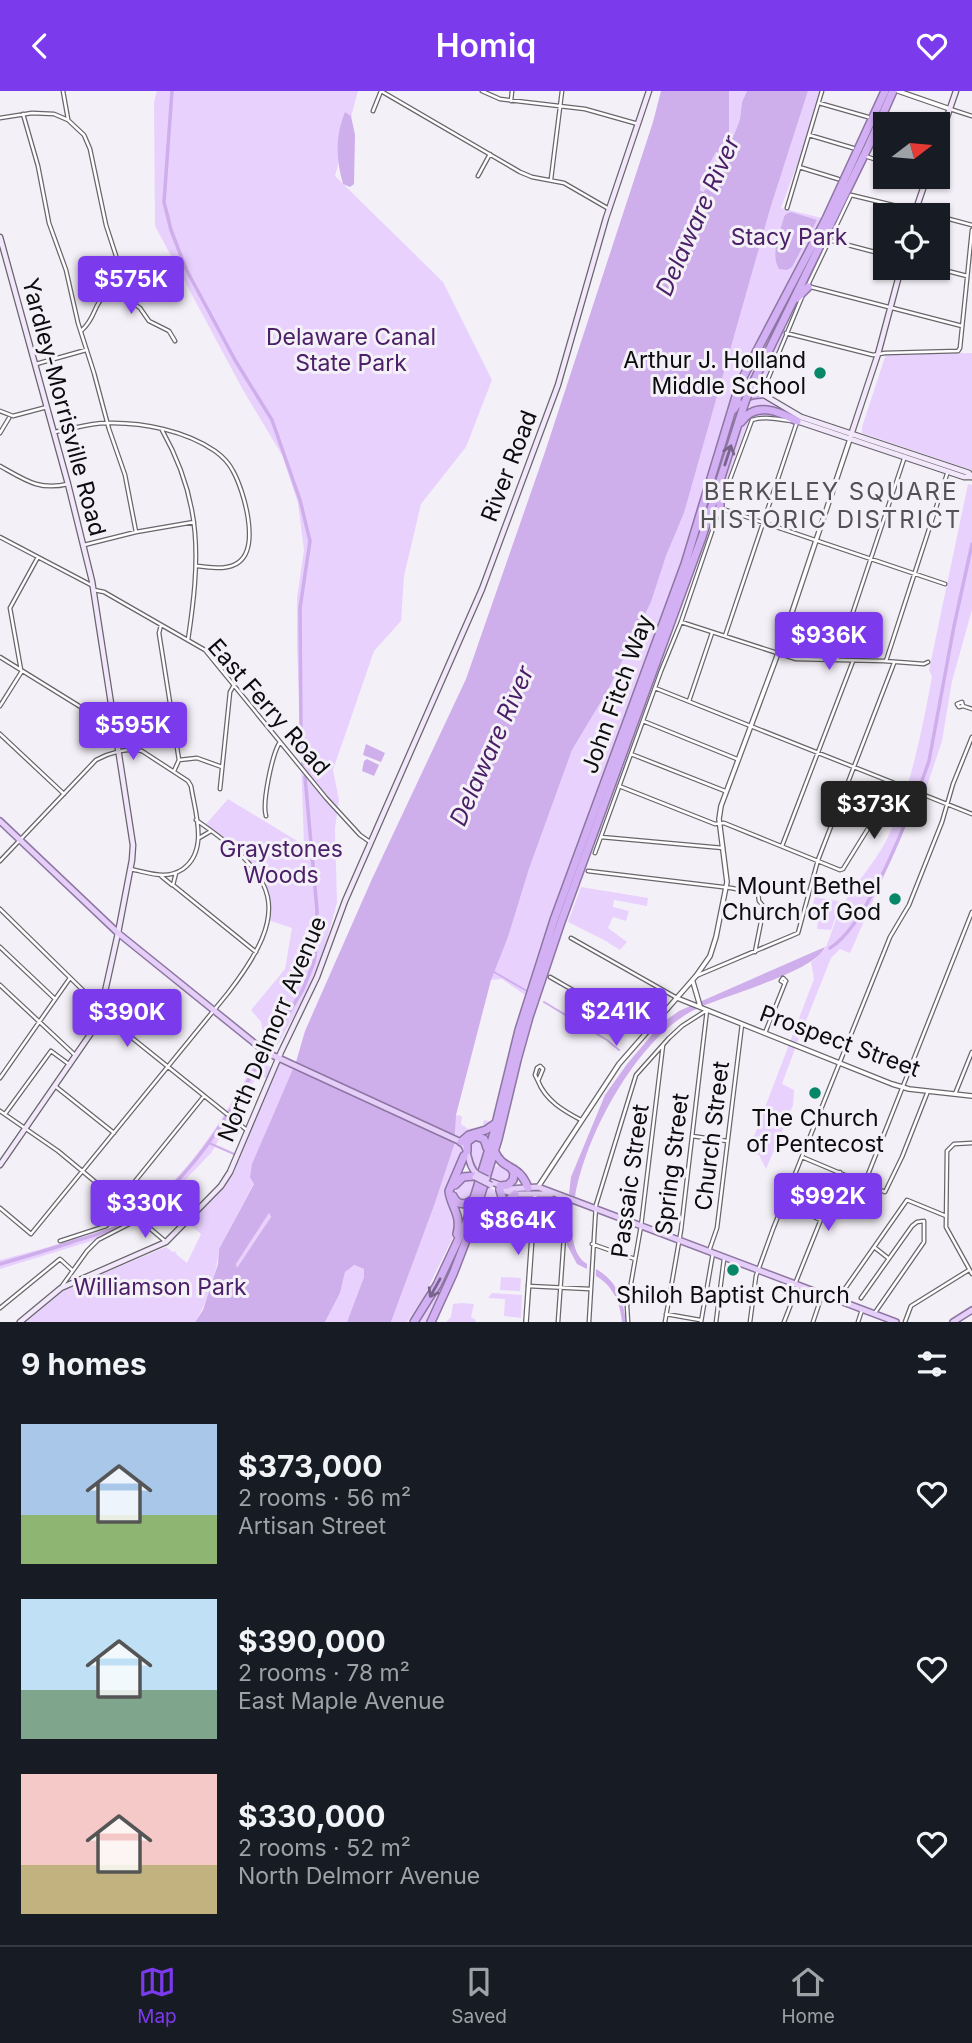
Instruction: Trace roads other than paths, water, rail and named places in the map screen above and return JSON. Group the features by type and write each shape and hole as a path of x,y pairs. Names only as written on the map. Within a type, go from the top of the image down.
{"highway":[{"name":"John Fitch Way","path":"414,1322 437,1285 489,1170 496,1122 519,1030 554,920 685,564 735,395 825,219 885,91"},
{"name":"John Fitch Way","path":"432,1319 467,1241 529,1017 561,922 591,853 639,721 750,389 893,91"},
{"path":"783,319 798,296 808,287"},
{"path":"721,444 737,404 744,398 762,394"},
{"path":"737,429 747,414 760,409 797,421"},
{"path":"720,481 720,508"},
{"path":"639,721 648,707"},
{"path":"591,853 600,839"},
{"path":"452,1252 459,1220 449,1191 463,1147 470,1135 489,1128 496,1122"},
{"path":"463,1147 469,1139 479,1136 497,1157 522,1175 528,1188"},
{"path":"489,1170 495,1164 507,1165"},
{"path":"475,1176 461,1178 455,1184 452,1193 455,1200 460,1204 477,1199 486,1213 497,1214 503,1202 496,1186 508,1185 514,1175 507,1165"},
{"path":"467,1241 485,1223 500,1215 515,1194"}],"main road":[{"name":"River Road","path":"350,889 482,589 558,386 609,209 649,91"},
{"path":"949,112 956,92"},
{"name":"Yardley-Morrisville Road","path":"0,240 36,364 94,588 132,838 130,869 118,933 102,1011 96,1027 0,1165"},
{"path":"851,437 898,280"},
{"path":"762,394 801,417 851,437"},
{"path":"797,421 948,469"},
{"path":"0,821 118,933 261,1048 463,1147 475,1176 515,1194 566,1198"},
{"name":"North Delmorr Avenue","path":"20,1322 61,1289 166,1242 223,1184 248,1131 276,1056 323,965 350,889"},
{"path":"496,1186 517,1190 538,1187 896,1322"},
{"path":"953,1322 972,1310"}],"street":[{"path":"62,91 68,120"},
{"path":"373,111 381,91 526,175 551,179 570,186 609,209"},
{"path":"482,91 494,98 596,111 639,124"},
{"path":"511,101 512,91"},
{"path":"551,179 562,91"},
{"path":"787,208 822,91"},
{"path":"898,91 972,116"},
{"path":"819,103 869,117"},
{"path":"23,114 50,223 107,423 125,474 136,532"},
{"path":"0,118 23,114 49,114 68,120 80,131 88,143 106,225 127,299 140,308 154,325 169,331 176,341"},
{"path":"809,135 853,148"},
{"path":"478,176 490,154"},
{"path":"868,157 873,159"},
{"path":"799,167 838,179"},
{"path":"762,394 786,334 850,195 879,203"},
{"path":"950,220 972,225"},
{"path":"786,334 873,355 885,352 956,352 960,348 972,230"},
{"path":"829,240 873,252"},
{"path":"950,272 967,276"},
{"path":"808,287 962,326"},
{"path":"82,330 88,325 101,297 123,290"},
{"path":"36,364 88,349"},
{"path":"0,411 9,416 47,407"},
{"path":"0,433 9,416"},
{"path":"648,707 753,420 770,418 797,421 724,636"},
{"path":"54,432 107,423 134,425 162,429 197,441 216,452 229,465 241,491 250,540 245,555 230,567 197,566"},
{"path":"162,429 186,483 194,521 197,566 188,640"},
{"path":"526,1322 535,1194 538,1187 618,1065 703,968 710,955 726,888 719,813 778,654 851,437"},
{"path":"837,660 905,455"},
{"path":"0,466 39,486 68,484"},
{"path":"886,661 948,469"},
{"path":"720,508 945,584"},
{"path":"84,545 194,521"},
{"name":"East Ferry Road","path":"0,537 205,650 341,815 370,842"},
{"path":"0,706 22,670 10,608 38,557"},
{"path":"681,622 796,659 928,662"},
{"path":"161,625 159,633 179,760 174,771"},
{"path":"689,701 712,633"},
{"path":"0,657 116,729"},
{"path":"782,846 853,661"},
{"path":"694,978 798,933 818,860 894,663"},
{"path":"220,789 230,692 234,685"},
{"path":"655,688 972,814"},
{"path":"963,706 972,709"},
{"path":"723,848 600,839 631,754 639,721 738,759"},
{"path":"0,734 64,794"},
{"path":"750,1322 758,1270 890,937 909,905 972,737"},
{"path":"266,816 264,808 275,752 280,743"},
{"path":"0,861 96,760 119,752 140,750 188,781 199,838 193,859 176,873 158,875 130,869"},
{"path":"631,754 726,791"},
{"path":"179,760 197,758 222,767"},
{"path":"619,786 843,869 869,827 887,781"},
{"path":"0,1208 31,1234 214,1011 243,974 256,952 268,920 269,901 266,888 254,867 196,820"},
{"path":"199,838 212,831"},
{"path":"588,871 759,894 758,901 764,906 764,912 755,952"},
{"path":"173,885 176,873"},
{"path":"158,875 256,952"},
{"path":"0,909 102,1011 248,1131"},
{"path":"864,1182 972,912"},
{"path":"571,938 677,998"},
{"path":"0,947 55,999"},
{"path":"703,968 707,972"},
{"path":"550,977 646,1032"},
{"path":"0,1078 70,978"},
{"path":"694,978 701,1007"},
{"path":"765,1033 785,983"},
{"path":"0,992 1,986"},
{"path":"1,986 76,1056"},
{"name":"Prospect Street","path":"677,998 902,1087 972,1096"},
{"path":"589,1322 595,1210 636,1075 663,1043 682,1026 707,1010"},
{"name":"Spring Street","path":"664,1322 679,1240 707,1010"},
{"name":"Church Street","path":"717,1254 717,1228 742,1024"},
{"name":"Passaic Street","path":"628,1322 627,1306 641,1226 663,1043"},
{"path":"5,1114 51,1051 70,1065"},
{"path":"955,1094 972,1053"},
{"path":"538,1081 554,1103 581,1120"},
{"path":"55,1086 114,1133"},
{"path":"802,1157 885,1192 928,1091"},
{"path":"119,1201 204,1096"},
{"path":"0,1111 50,1145 126,1207 104,1227 60,1241"},
{"path":"692,1136 727,1141"},
{"path":"972,1143 954,1144 947,1151 946,1216 946,1229 972,1274"},
{"path":"784,1322 840,1172"},
{"path":"558,1322 566,1198"},
{"path":"837,1300 907,1201 946,1216"},
{"path":"783,1205 821,1220"},
{"path":"61,1289 72,1270 98,1240 139,1219 166,1242"},
{"path":"861,1298 917,1222 924,1221 924,1242 874,1314"},
{"path":"592,1244 636,1259"},
{"path":"874,1247 889,1258"},
{"path":"666,1314 701,1321 717,1254"},
{"path":"716,1322 717,1254"},
{"path":"0,1308 60,1259 72,1270"},
{"path":"905,1322 911,1307 969,1270"},
{"path":"528,1286 590,1289"},
{"path":"813,1322 822,1294"},
{"path":"858,1322 862,1310"}],"water":[{"name":"Delaware River","path":"661,91 729,91 729,131 734,135 747,91 808,91 771,206 684,513 651,602 608,690 572,750 491,980 456,1115 455,1142 391,1322 347,1322 364,1277 364,1269 354,1265 345,1272 340,1293 325,1322 195,1322 203,1310 218,1264 219,1249 254,1184 250,1177 252,1164 296,1062 305,1031 372,879 466,679 545,452","holes":["716,152 719,158 717,169 703,192 700,190 701,180","269,1213 271,1217 237,1268 236,1264"]},
{"path":"345,112 351,116 355,135 354,184 350,187 343,184 338,157 339,130"},
{"path":"791,212 817,220 792,267 787,270 779,269 775,257 777,243 784,217"},
{"path":"366,744 385,753 381,762 363,755"},
{"path":"367,759 379,765 374,776 362,771"},
{"path":"825,947 804,966 705,1005 671,1025 633,1067 616,1092 590,1146 575,1197 569,1194 571,1177 605,1095 662,1023 679,1011"},
{"path":"567,1203 572,1205 574,1245 581,1259 587,1264 587,1269 577,1264 567,1245"},
{"path":"596,1269 609,1279 618,1291 626,1322 622,1322 615,1295 596,1276"}],"waterway":[{"path":"172,91 164,202 171,230 186,269 235,360 272,420 300,500 310,541 300,608 303,764"},
{"path":"919,789 929,761 972,544"},
{"path":"268,1048 303,989 314,962 316,949 317,910 305,777"},
{"path":"830,948 856,921 868,901 892,855 916,795"},
{"path":"494,972 527,991"},
{"path":"544,1002 619,1050"},
{"path":"229,1113 264,1054"},
{"path":"0,1264 100,1234 128,1222 170,1189 226,1117"},
{"path":"209,1143 234,1154"}],"place":[{"name":"Arthur J. Holland Middle School","path":"820,373"},
{"name":"Mount Bethel Church of God","path":"895,899"},
{"name":"The Church of Pentecost","path":"815,1093"},
{"name":"Shiloh Baptist Church","path":"733,1270"}],"district":[{"name":"BERKELEY SQUARE HISTORIC DISTRICT","path":"831,506"}],"park label":[{"name":"Stacy Park","path":"789,237"},
{"name":"Delaware Canal State Park","path":"351,350"},
{"name":"Graystones Woods","path":"281,862"},
{"name":"Williamson Park","path":"160,1287"}]}
